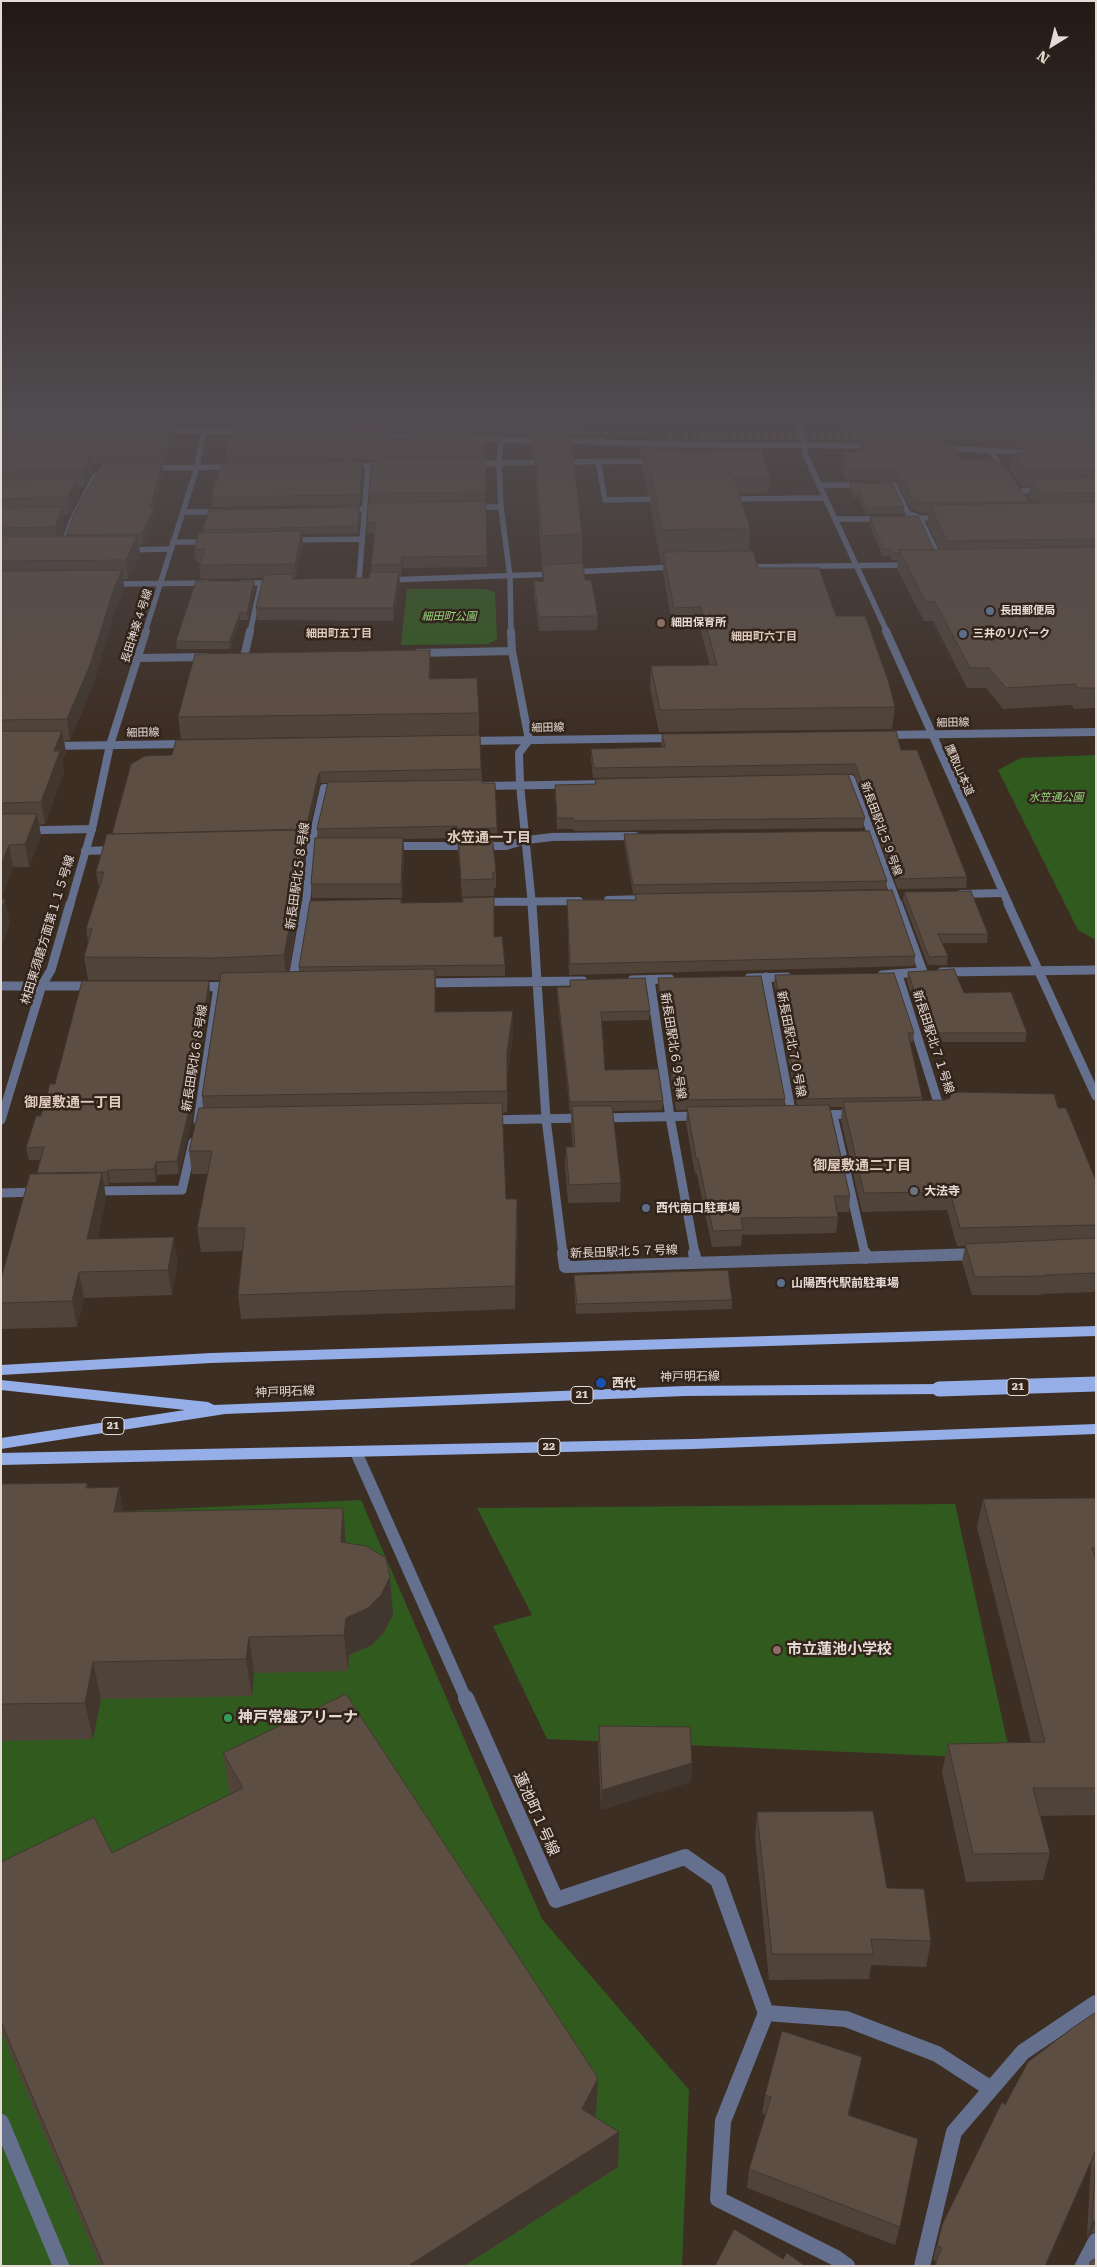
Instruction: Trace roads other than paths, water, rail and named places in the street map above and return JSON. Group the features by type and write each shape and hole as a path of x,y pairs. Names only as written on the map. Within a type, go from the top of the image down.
{"main road":[{"path":"1,1370 221,1358 1096,1331"},
{"name":"神戸明石線","path":"1,1444 225,1409 685,1391 939,1389 1096,1384"},
{"name":"神戸明石線","path":"1,1385 225,1409"},
{"name":"22","path":"1,1459 694,1444 1096,1429"}],"street":[{"path":"71,523 61,551 71,551"},
{"name":"長田神楽４号線","path":"110,745 162,584 180,523"},
{"path":"359,580 364,523"},
{"path":"503,523 510,577 512,651 529,740"},
{"name":"鷹取山本道","path":"837,523 858,566 1002,893 1040,971 1096,1096"},
{"path":"922,523 942,564"},
{"path":"282,540 362,539"},
{"path":"118,550 213,542"},
{"path":"732,567 914,564"},
{"path":"933,564 952,564"},
{"path":"568,573 635,568 684,567"},
{"path":"378,580 510,577 558,573"},
{"path":"350,581 369,580"},
{"path":"233,583 280,582"},
{"path":"108,584 215,583"},
{"path":"244,657 261,583"},
{"path":"413,653 512,651"},
{"path":"138,658 216,657"},
{"path":"235,657 254,657"},
{"name":"細田線","path":"874,735 1096,732"},
{"name":"細田線","path":"459,741 687,738"},
{"name":"新長田駅北５７号線","path":"529,740 519,753 520,785 532,902 546,1119 565,1267 986,1254"},
{"name":"細田線","path":"45,746 199,744"},
{"name":"林田東須磨方面第１１５号線","path":"1,1120 42,985 51,970 92,829 110,745"},
{"name":"新長田駅北５９号線","path":"832,780 851,779 923,972"},
{"path":"471,786 618,783"},
{"name":"新長田駅北５８号線","path":"293,984 306,905 311,846 324,788 344,788"},
{"path":"1,831 92,829"},
{"path":"861,834 871,834"},
{"path":"379,846 506,846 527,840 552,838 642,836"},
{"path":"301,846 320,846"},
{"path":"85,851 124,850"},
{"path":"950,894 1002,893"},
{"path":"884,895 903,894"},
{"path":"600,900 659,899"},
{"path":"473,902 591,900"},
{"path":"306,905 316,905"},
{"path":"870,976 923,972 1096,970"},
{"name":"新長田駅北７１号線","path":"898,975 942,1112 932,1112"},
{"path":"737,978 794,977"},
{"name":"新長田駅北７０号線","path":"766,978 796,1116 833,1115"},
{"path":"621,980 679,979"},
{"name":"新長田駅北６９号線","path":"650,980 670,1117 696,1262"},
{"path":"410,983 592,981"},
{"path":"1,986 102,986"},
{"path":"189,987 246,986"},
{"name":"新長田駅北６８号線","path":"85,1191 182,1190 202,1124 218,987"},
{"path":"862,1114 833,1115 866,1258"},
{"path":"476,1120 708,1116"},
{"path":"1,1192 46,1192"},
{"name":"蓮池町１号線","path":"356,1452 556,1900 685,1857 718,1880 766,2013"},
{"path":"922,2266 954,2132 1023,2052 1096,2003"},
{"path":"847,2266 836,2258 718,2198 723,2121 766,2013 846,2019 936,2054 991,2089"},
{"path":"1,2122 61,2266"},
{"path":"1083,2266 1096,2240"}],"place":[{"name":"長田郵便局","path":"990,611"},
{"name":"細田保育所","path":"661,623"},
{"name":"三井のリパーク","path":"963,634"},
{"name":"大法寺","path":"914,1191"},
{"name":"西代南口駐車場","path":"646,1208"},
{"name":"山陽西代駅前駐車場","path":"781,1283"},
{"name":"西代","path":"601,1383"},
{"name":"市立蓮池小学校","path":"777,1650"},
{"name":"神戸常盤アリーナ","path":"228,1718"}],"district":[{"name":"細田町五丁目","path":"339,634"},
{"name":"細田町六丁目","path":"764,637"},
{"name":"水笠通一丁目","path":"489,838"},
{"name":"御屋敷通一丁目","path":"73,1103"},
{"name":"御屋敷通二丁目","path":"862,1166"}],"park label":[{"name":"細田町公園","path":"449,617"},
{"name":"水笠通公園","path":"1056,798"}]}
